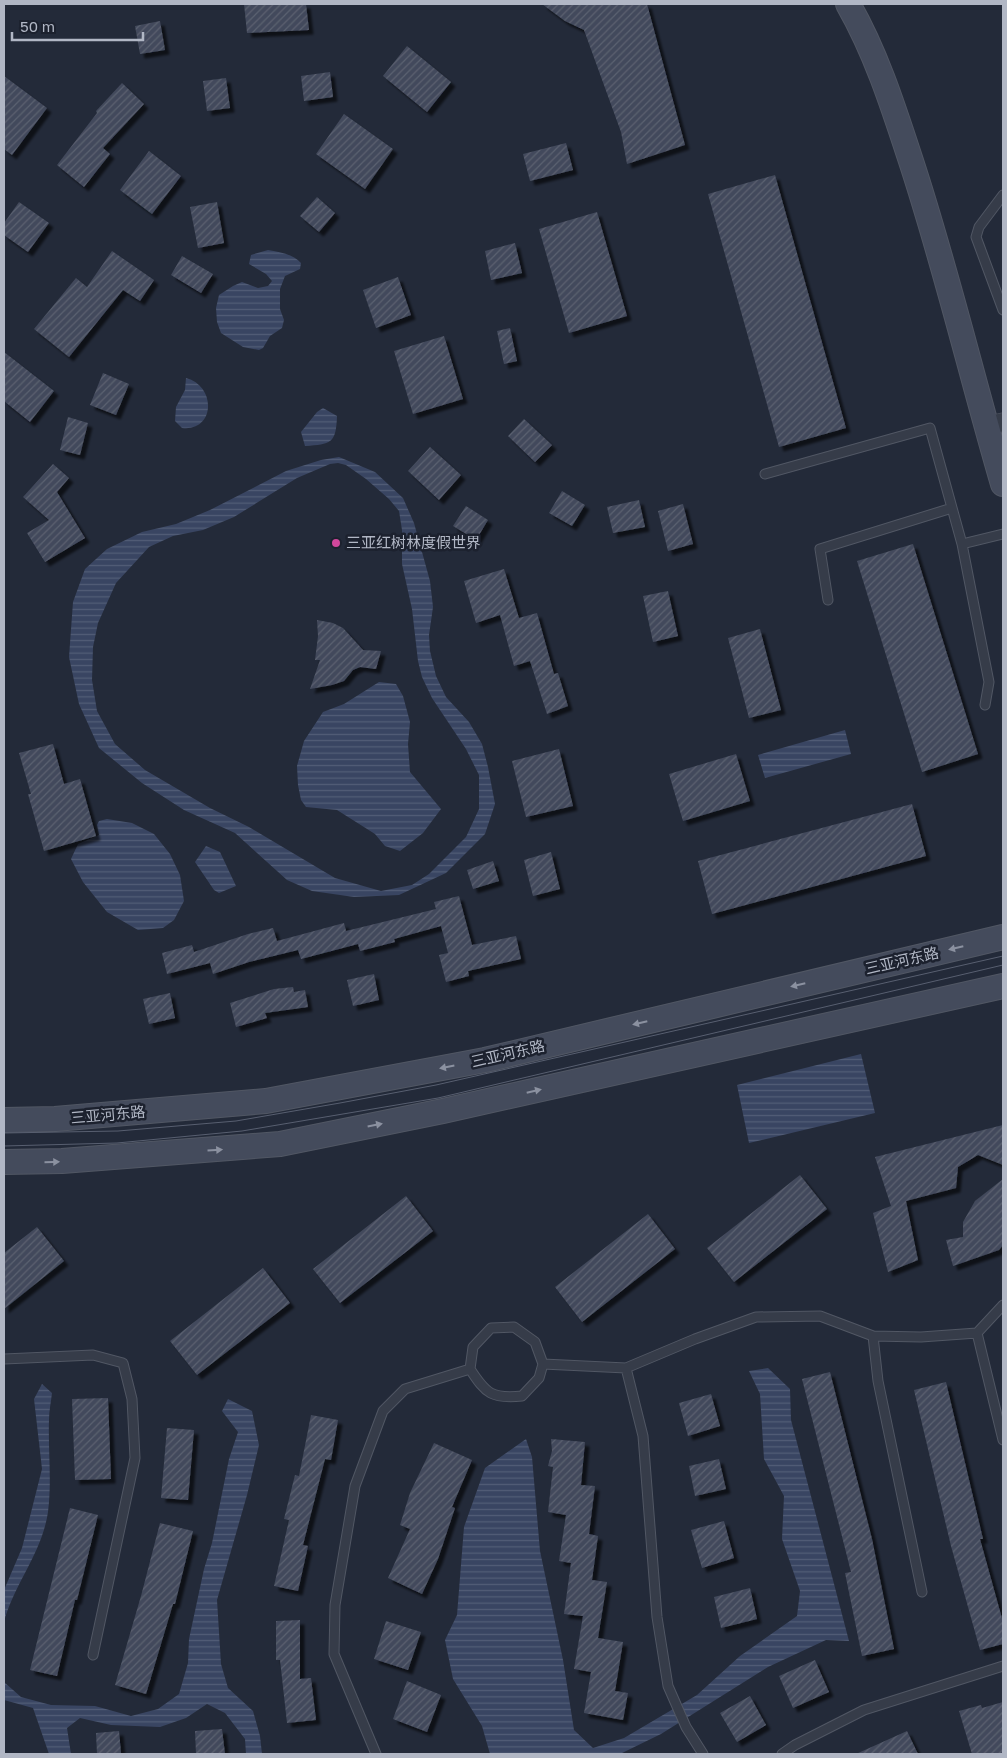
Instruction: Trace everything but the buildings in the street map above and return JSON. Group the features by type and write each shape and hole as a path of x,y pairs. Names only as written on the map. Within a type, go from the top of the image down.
{"main road":[{"path":"848,4 862,30 891,99 918,179 995,424 1003,484"},
{"name":"三亚河东路","path":"4,1120 55,1119 266,1101 484,1060 1003,936"},
{"path":"4,1162 62,1161 280,1144 443,1111 1003,986"}],"lane":[{"path":"1003,194 979,227 976,237 1003,310"},
{"path":"765,474 930,428 962,544 990,682 985,705"},
{"path":"828,600 820,549 952,508"},
{"path":"962,544 1003,534"},
{"path":"543,1364 626,1368 695,1339 756,1317 820,1316 873,1336 921,1337 977,1332 1003,1305"},
{"path":"514,1327 536,1342 543,1364 539,1378 522,1396 503,1398 483,1389 470,1369 473,1347 491,1328 514,1327"},
{"path":"977,1332 1003,1440"},
{"path":"873,1336 878,1381 922,1592"},
{"path":"4,1359 93,1355 122,1363 132,1399 135,1458 93,1655"},
{"path":"626,1368 643,1436 657,1617 668,1686 686,1727 703,1754"},
{"path":"376,1754 334,1654 335,1605 354,1486 383,1411 405,1389 470,1369"},
{"path":"782,1754 795,1745 864,1710 1003,1666"}],"water":[{"path":"268,250 290,255 301,263 300,269 285,276 280,289 280,309 284,320 282,328 270,336 263,348 259,350 243,347 221,333 217,322 216,308 219,295 242,282 258,288 268,286 272,281 266,274 249,264 251,255"},
{"path":"186,378 196,383 203,390 207,398 208,408 206,416 201,423 193,427 182,428 175,421 176,407 185,390"},
{"path":"323,408 337,416 333,437 326,443 305,446 301,432 317,412"},
{"path":"339,457 375,472 403,498 414,523 430,581 433,607 429,635 430,651 436,676 446,697 469,722 482,744 495,804 485,834 446,873 399,895 354,897 312,891 287,880 235,833 184,810 142,783 99,748 79,704 69,657 73,602 85,569 107,549 142,532 176,524 210,510 286,471 321,460","holes":["330,464 346,465 366,479 389,499 399,511 402,530 402,564 412,609 418,661 422,677 432,698 466,749 479,775 479,809 466,837 429,874 412,885 381,891 335,878 249,827 210,808 145,770 115,744 97,711 92,680 93,647 98,623 116,583 149,547 173,536 203,530 234,517 297,478"]},
{"path":"379,682 396,684 403,696 410,722 408,744 410,772 441,809 423,833 400,851 385,846 375,834 337,810 306,807 301,800 298,785 297,766 304,741 323,712 344,704"},
{"path":"845,730 851,754 765,778 758,755"},
{"path":"107,819 132,823 154,834 170,854 180,875 184,901 174,920 163,928 138,930 107,912 83,882 71,859 78,844 99,835 97,825 99,821"},
{"path":"206,846 220,852 236,886 219,893 214,890 195,862"},
{"path":"861,1054 875,1113 749,1143 737,1085"},
{"path":"768,1368 790,1389 791,1420 849,1641 826,1640 768,1667 661,1734 620,1754 490,1754 482,1726 453,1679 445,1640 457,1615 464,1527 485,1468 526,1439 532,1457 540,1551 563,1660 574,1730 593,1748 624,1738 697,1695 740,1656 797,1616 800,1591 782,1539 784,1496 764,1459 760,1394 749,1371"},
{"path":"42,1384 52,1393 49,1417 50,1489 48,1512 40,1541 14,1595 4,1622 4,1590 22,1548 42,1469 34,1399"},
{"path":"228,1399 252,1411 259,1445 217,1600 221,1664 228,1688 253,1711 260,1736 262,1754 246,1754 245,1739 225,1713 207,1704 186,1718 160,1727 111,1725 80,1718 67,1728 71,1754 49,1754 33,1708 4,1700 4,1682 21,1697 51,1705 95,1706 131,1716 158,1709 179,1694 188,1663 189,1639 204,1569 212,1543 229,1459 238,1432 222,1411"}],"tram line":[{"path":"4,1133 118,1131 236,1121 340,1103 436,1085 1003,956"},
{"path":"4,1146 117,1143 242,1131 438,1098 1003,965"}],"place":[{"name":"三亚红树林度假世界","path":"336,543"}]}
